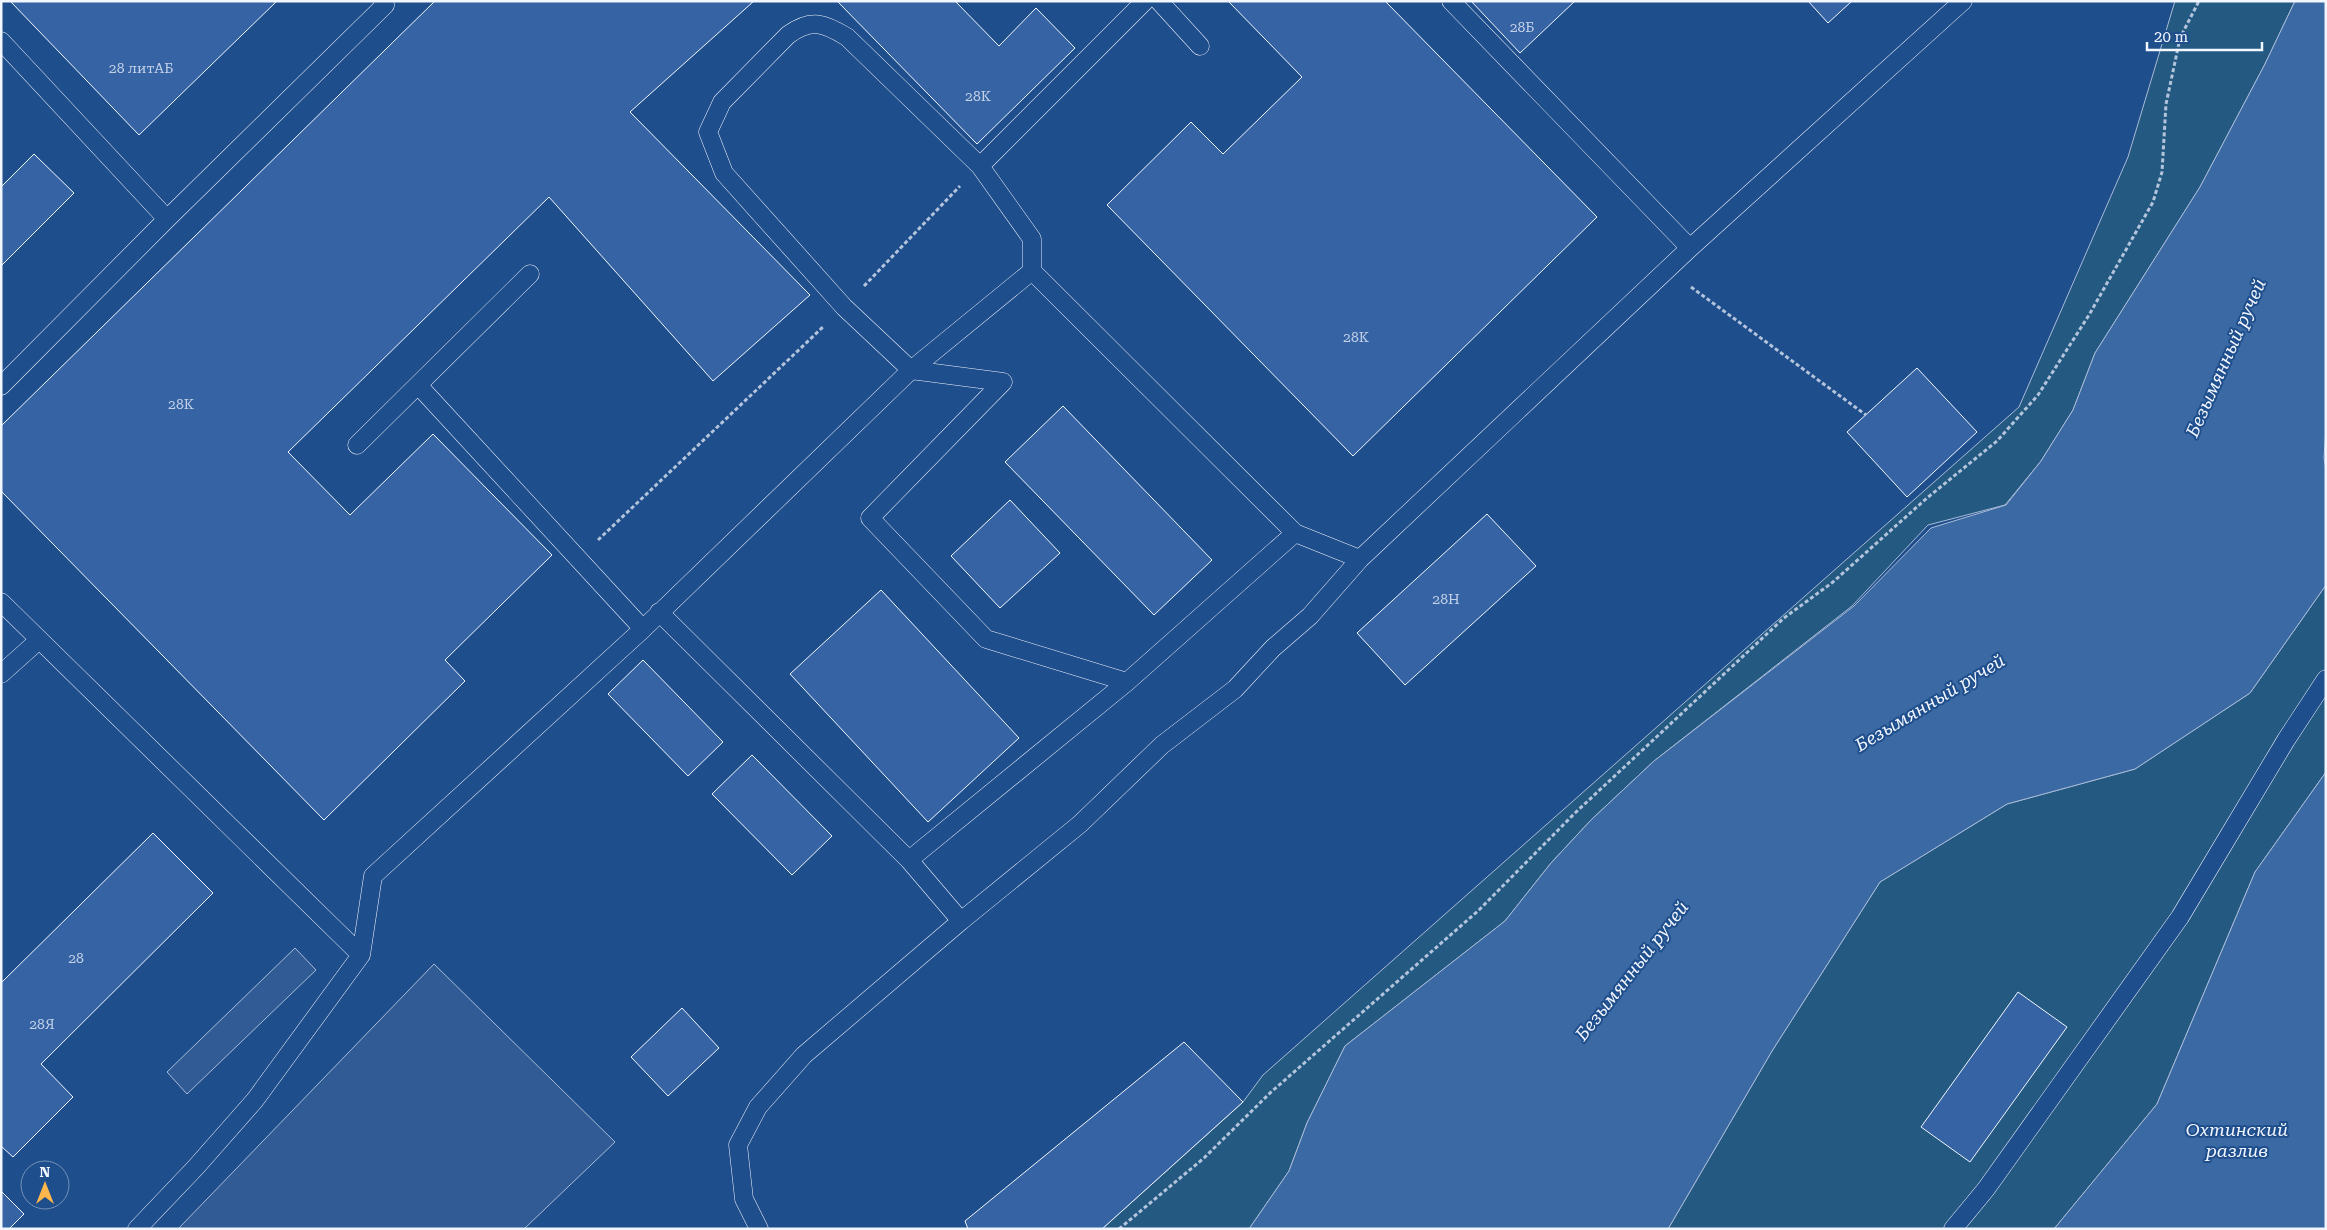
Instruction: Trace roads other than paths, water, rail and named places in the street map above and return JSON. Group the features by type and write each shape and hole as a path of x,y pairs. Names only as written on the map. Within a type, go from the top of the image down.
{"lane":[{"path":"980,166 1145,1"},
{"path":"1158,1 1200,46"},
{"path":"1451,1 1690,248"},
{"path":"759,1229 744,1199 738,1145 758,1107 804,1055 961,921 1080,824 1162,745 1235,689 1273,648 1310,616 1360,558 1690,248 1963,1"},
{"path":"1,386 386,2"},
{"path":"1127,682 986,639 870,518 1003,382 911,370 844,307 724,173 708,132 722,102 788,35 800,26 815,23 832,28 847,37 980,166 1032,239 1032,271 1295,533 1360,558"},
{"path":"1,41 167,219"},
{"path":"137,1229 196,1168 255,1100 362,955 373,876 643,629 911,370 1032,271"},
{"path":"357,445 530,274"},
{"path":"418,385 643,629"},
{"path":"909,860 1127,682 1295,533"},
{"path":"1,602 362,955"},
{"path":"659,612 909,860 961,921"},
{"path":"1,674 39,640"},
{"path":"1953,1229 1986,1189 2180,917 2286,740 2326,679"}],"water":[{"name":"Безымянный ручей","path":"2295,1 2326,1 2326,429 2324,458 2326,469 2326,585 2250,693 2135,769 2007,804 1880,882 1772,1051 1668,1229 1249,1229 1289,1171 1307,1123 1345,1046 1505,921 1551,863 1591,820 1654,761 1854,606 1931,528 2006,505 2041,461 2073,410 2095,353 2200,187 2265,64"},
{"name":"Охтинский разлив","path":"2326,772 2326,1229 2054,1229 2157,1104 2255,872"}]}
